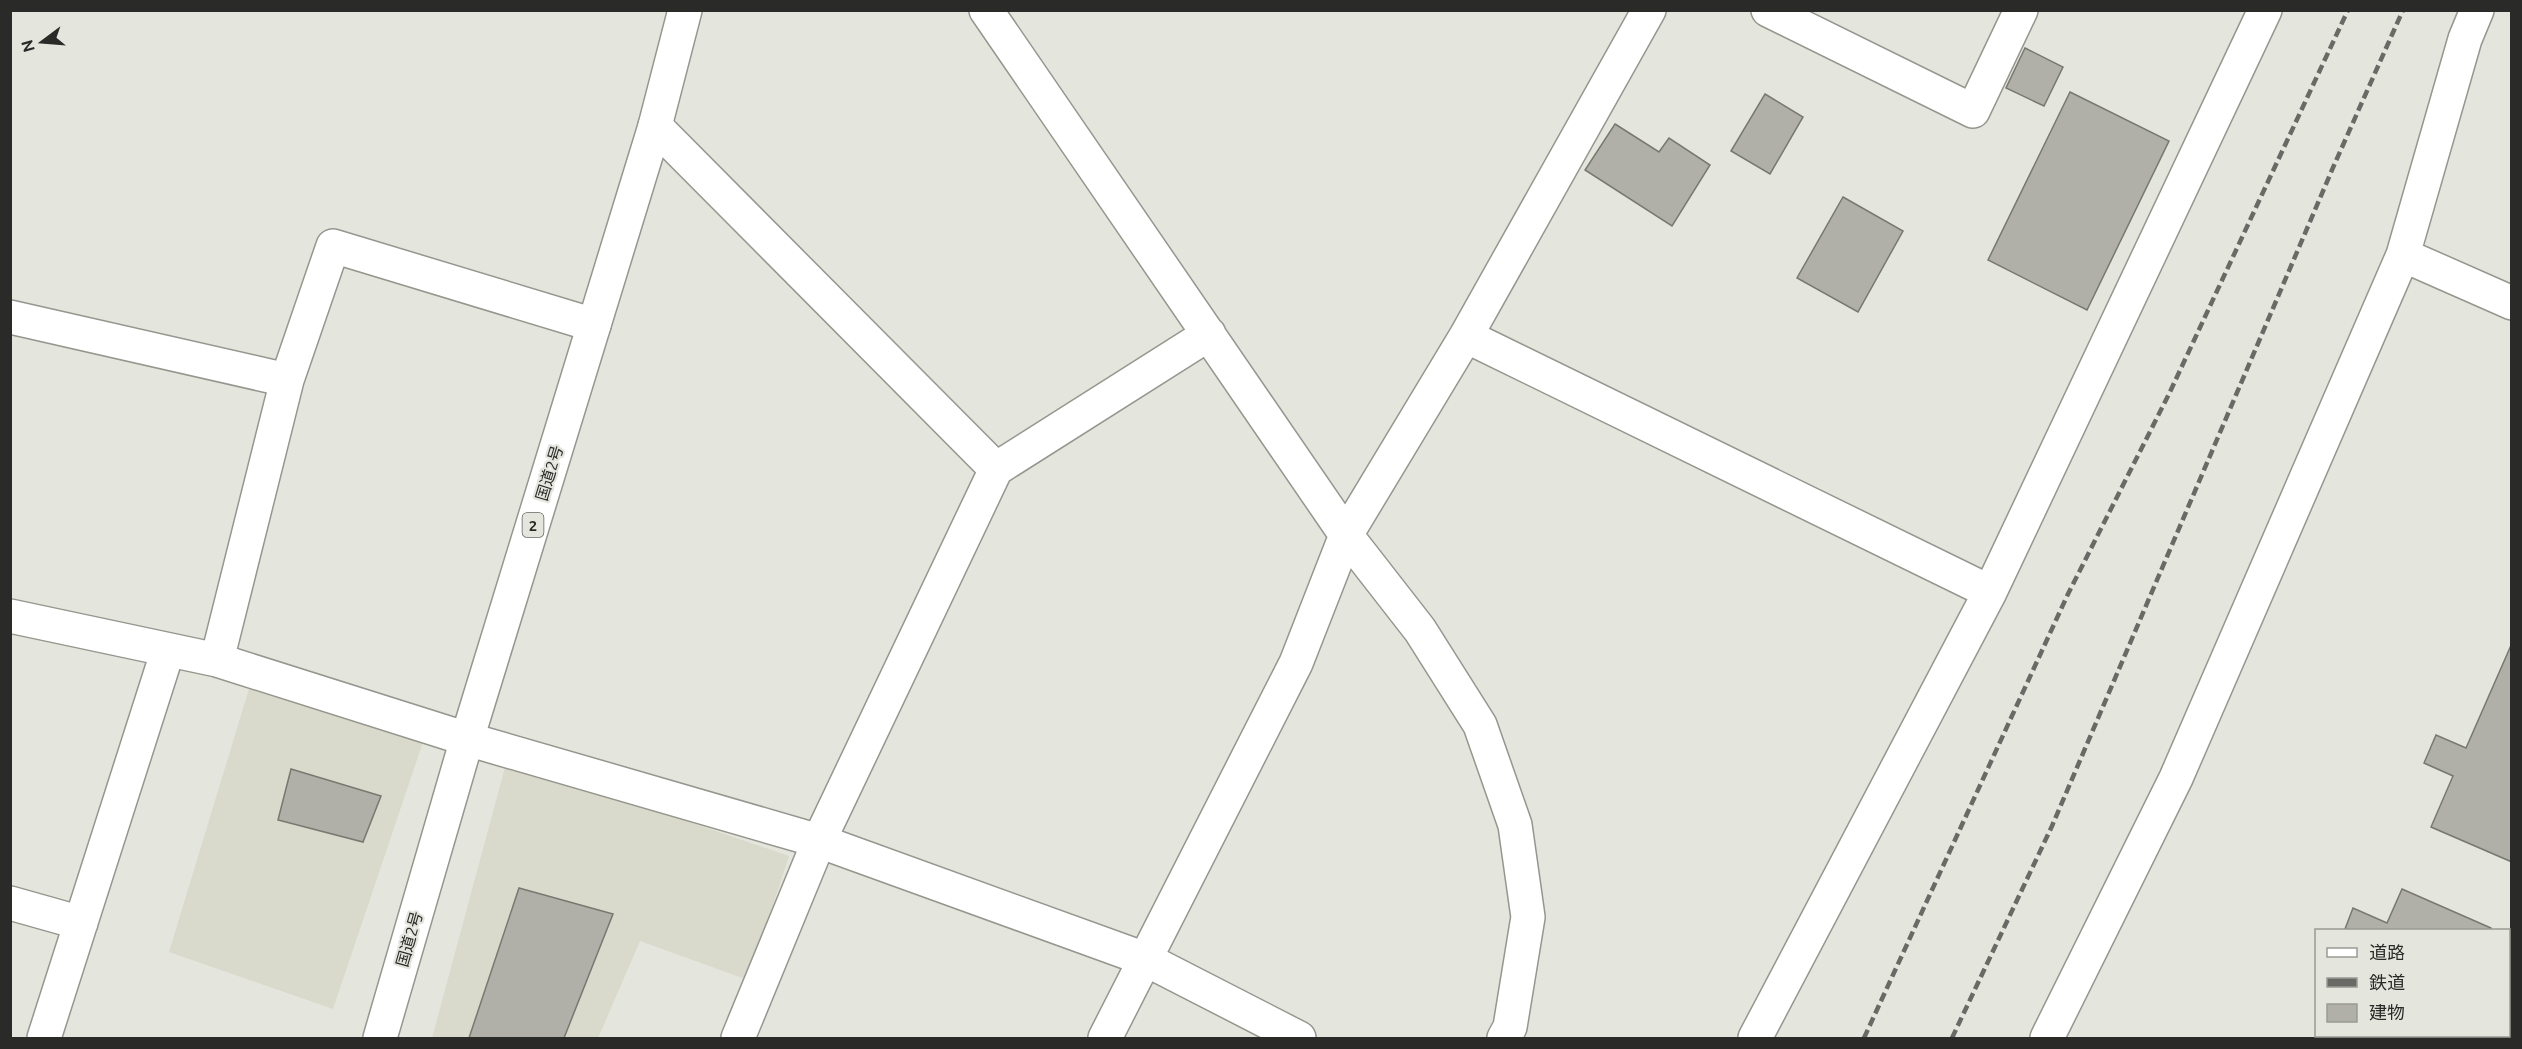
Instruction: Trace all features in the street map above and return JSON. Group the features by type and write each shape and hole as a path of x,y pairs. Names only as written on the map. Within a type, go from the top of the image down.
{"main road":[{"name":"国道2号","path":"380,1038 467,739 655,126 684,10"},
{"path":"986,10 1346,535 1420,630 1480,725 1515,825 1528,917 1510,1027 1504,1038"},
{"path":"1105,1038 1296,663 1346,535 1466,336 1649,10"},
{"path":"1768,10 1973,111 2021,10"},
{"path":"1755,1038 1990,592 2265,10"},
{"path":"2047,1038 2176,778 2403,255 2465,39 2476,10"},
{"path":"655,126 996,469"},
{"path":"217,660 287,380 333,246 594,326"},
{"path":"2403,255 2511,303"},
{"path":"10,317 287,380"},
{"path":"738,1038 819,841 996,469 1209,334"},
{"path":"1466,336 1990,592"},
{"path":"10,616 217,660 467,739 819,841 1145,960 1299,1038"},
{"path":"44,1038 168,650"},
{"path":"10,903 81,923"}],"shaded area":[{"path":"252,679 426,733 333,1009 169,952"},
{"path":"507,760 789,856 748,980 640,941 598,1038 432,1038"}],"building":[{"path":"2025,48 2063,67 2044,106 2006,88"},
{"path":"2070,92 2169,141 2087,310 1988,260"},
{"path":"1765,94 1803,117 1770,174 1731,151"},
{"path":"1615,124 1659,152 1669,138 1710,165 1672,226 1585,170"},
{"path":"1843,197 1903,231 1858,312 1797,278"},
{"path":"2512,643 2512,862 2431,827 2453,776 2424,763 2436,735 2466,748"},
{"path":"291,769 381,796 363,842 278,820"},
{"path":"519,888 613,914 564,1038 469,1038"},
{"path":"2402,889 2491,929 2345,929 2353,908 2387,923"},
{"path":"2336,1037 2444,1037 2444,1038"}],"railway":[{"path":"1864,1038 2068,594 2169,394 2348,10"},
{"path":"1952,1038 2052,826 2335,163 2403,10"}]}
